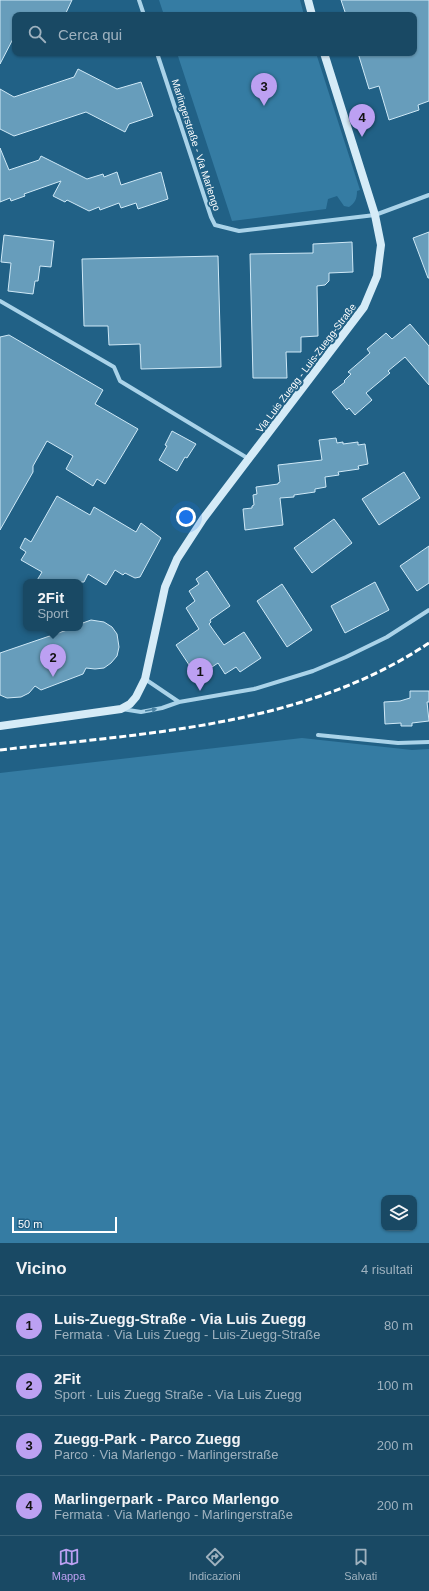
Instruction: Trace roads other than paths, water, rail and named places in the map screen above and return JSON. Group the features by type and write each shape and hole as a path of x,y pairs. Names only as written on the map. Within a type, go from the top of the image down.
{"street":[{"path":"139,0 143,12"},
{"path":"308,0 311,12"},
{"name":"Marlingerstraße - Via Marlengo","path":"158,56 211,218 215,225 239,231 375,215"},
{"name":"Via Luis Zuegg - Luis-Zuegg-Straße","path":"121,709 130,704 136,697 145,679 165,587 178,559 202,519 250,459 364,307 377,276 380,246 375,215 325,56"},
{"path":"375,215 429,194"},
{"path":"0,301 114,367 120,381 250,459"},
{"path":"0,726 121,709 141,712 162,708 179,702 254,689 313,671 346,657 387,637 429,610"},
{"path":"145,679 179,702"},
{"path":"318,735 398,743 429,742"}],"railway":[{"path":"0,750 167,731 222,722 276,709 329,693 380,671 429,643"}],"place":[{"name":"Zuegg-Park - Parco Zuegg","path":"264,106"},
{"name":"Marlingerpark - Parco Marlengo","path":"362,137"},
{"name":"2Fit","path":"53,677"},
{"name":"Luis-Zuegg-Straße - Via Luis Zuegg","path":"200,691"}]}
